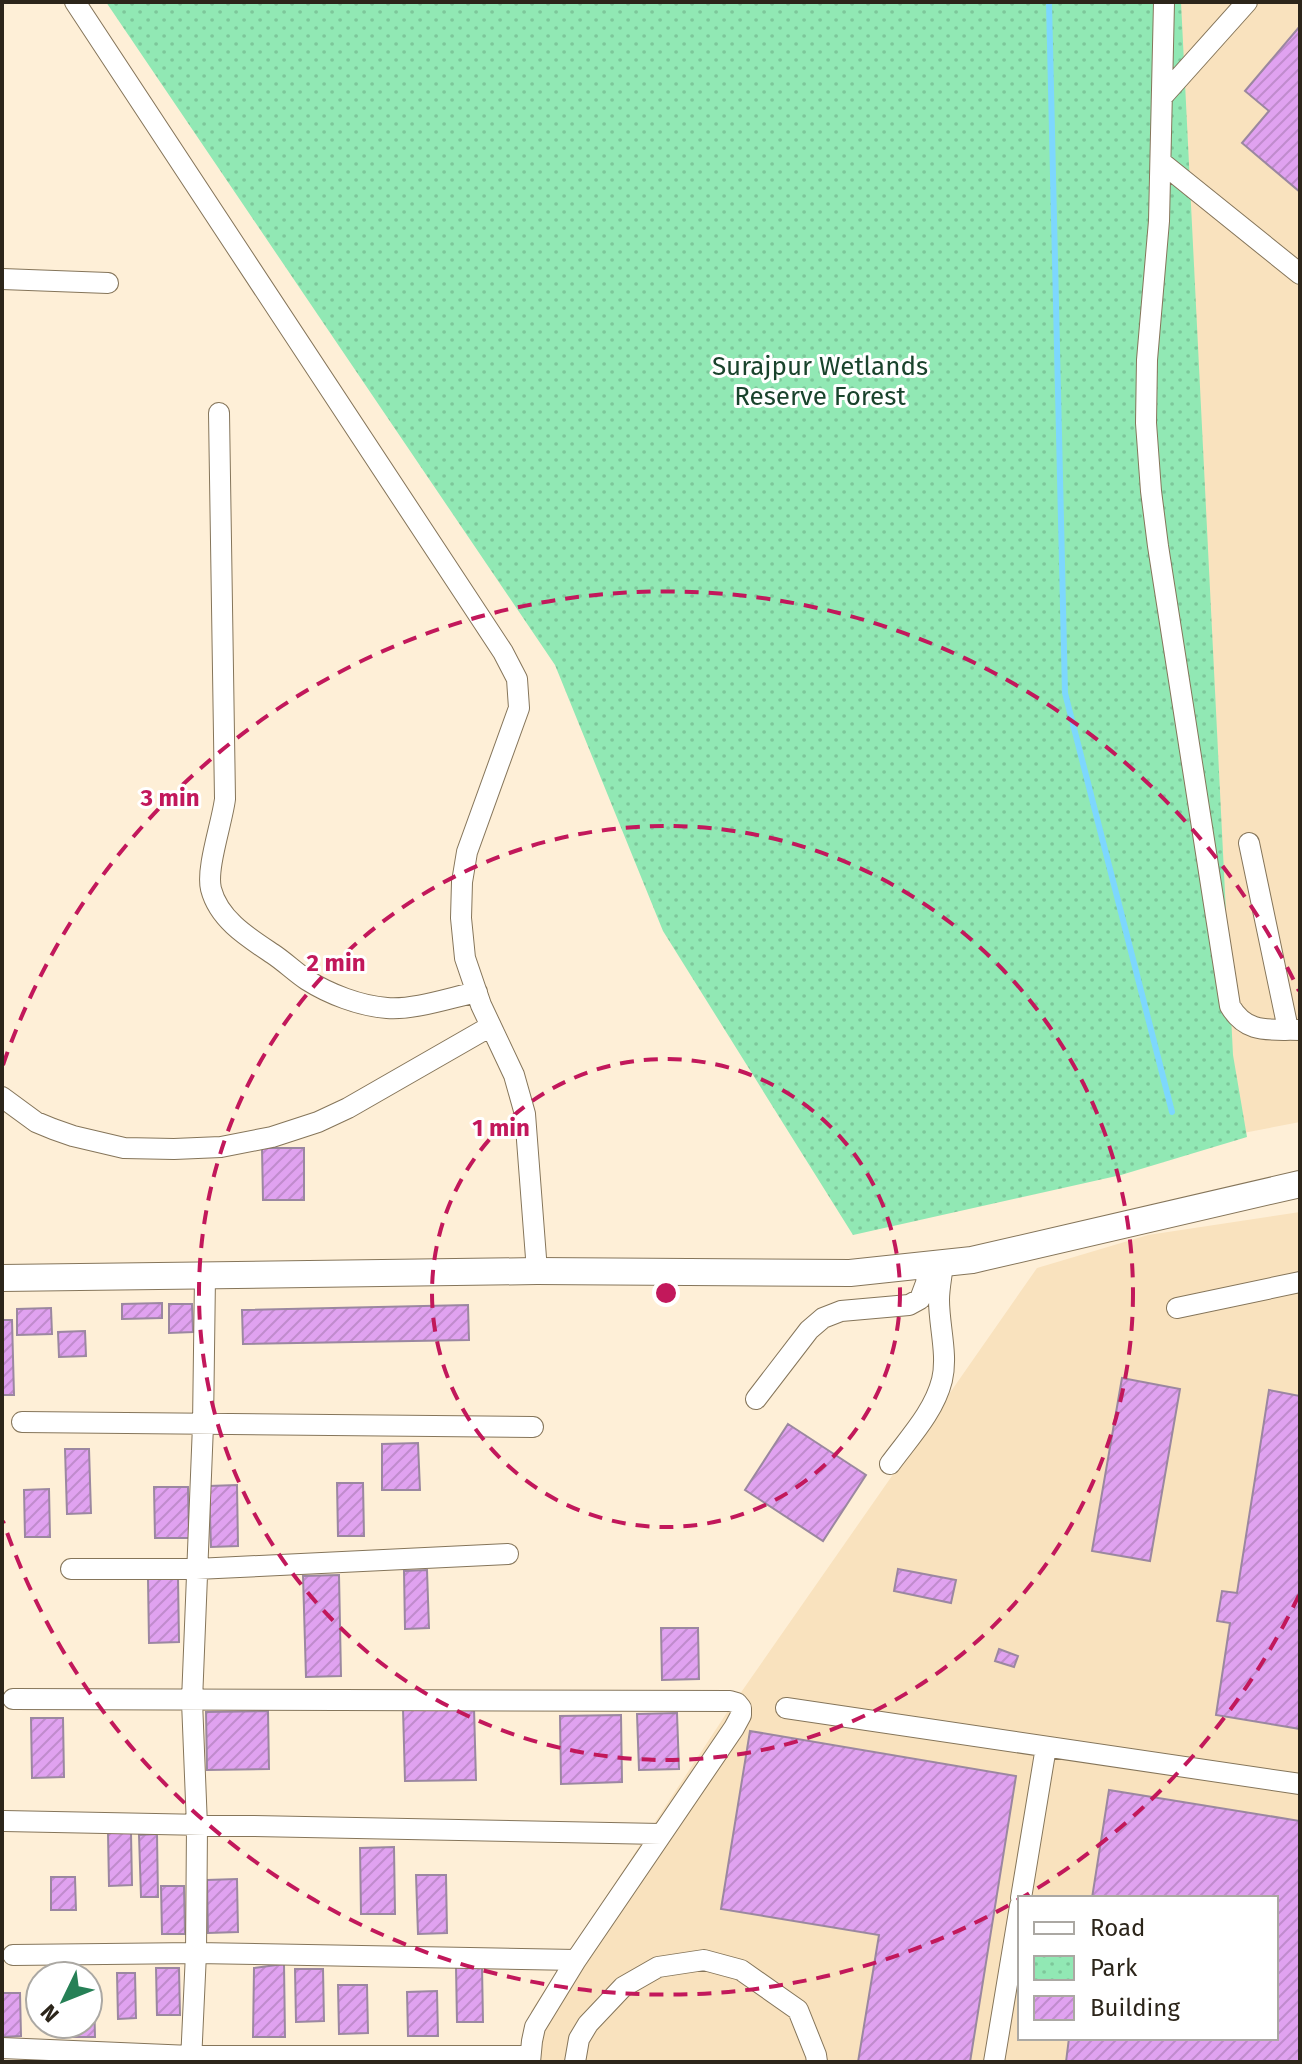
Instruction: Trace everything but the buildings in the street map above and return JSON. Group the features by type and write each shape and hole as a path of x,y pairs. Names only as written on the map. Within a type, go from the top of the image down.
{"main road":[{"path":"2,1278 537,1271 850,1273 972,1260 1300,1184"}],"street":[{"path":"75,2 486,625 517,679 519,708 467,852 461,918 465,958 514,1075 525,1114 537,1271"},
{"path":"1164,2 1159,221 1147,360 1146,423 1151,491 1230,1006 1244,1024 1294,1030 1249,843"},
{"path":"1162,97 1247,2"},
{"path":"1161,162 1300,274"},
{"path":"2,279 108,283"},
{"path":"219,413 225,799 209,874 211,890 235,927 309,981 337,995 366,1005 403,1008 477,992"},
{"path":"2,1097 36,1122 73,1136 124,1148 221,1147 272,1137 338,1113 491,1026"},
{"path":"756,1399 809,1330 823,1318 841,1311 909,1305 920,1299 936,1264"},
{"path":"890,1464 919,1426 942,1380 936,1264"},
{"path":"191,2059 197,1826 192,1701 203,1425 205,1276"},
{"path":"1177,1308 1300,1282"},
{"path":"22,1422 533,1427"},
{"path":"71,1569 196,1569 508,1554"},
{"path":"2,2048 191,2059 530,2059 535,2027 576,1960 741,1715 741,1708 730,1701 13,1699"},
{"path":"786,1708 1300,1784"},
{"path":"1021,1896 1046,1747"},
{"path":"4,1821 661,1834"},
{"path":"994,2062 1018,1918"},
{"path":"13,1955 196,1953 576,1960"},
{"path":"575,2062 579,2039 588,2024 623,1987 658,1967 704,1960 741,1970 798,2010 817,2062"}],"shaded area":[{"path":"1150,2 1300,2 1300,1122 1212,1139"},
{"path":"1300,1212 1300,2062 535,2062 531,2011 728,1711 1037,1268 1148,1235"}],"green space":[{"name":"Surajpur Wetlands Reserve Forest","path":"106,2 1181,2 1233,1055 1247,1137 1121,1175 853,1235 663,931 555,665"}],"waterway":[{"path":"1049,2 1065,693 1172,1112"}]}
